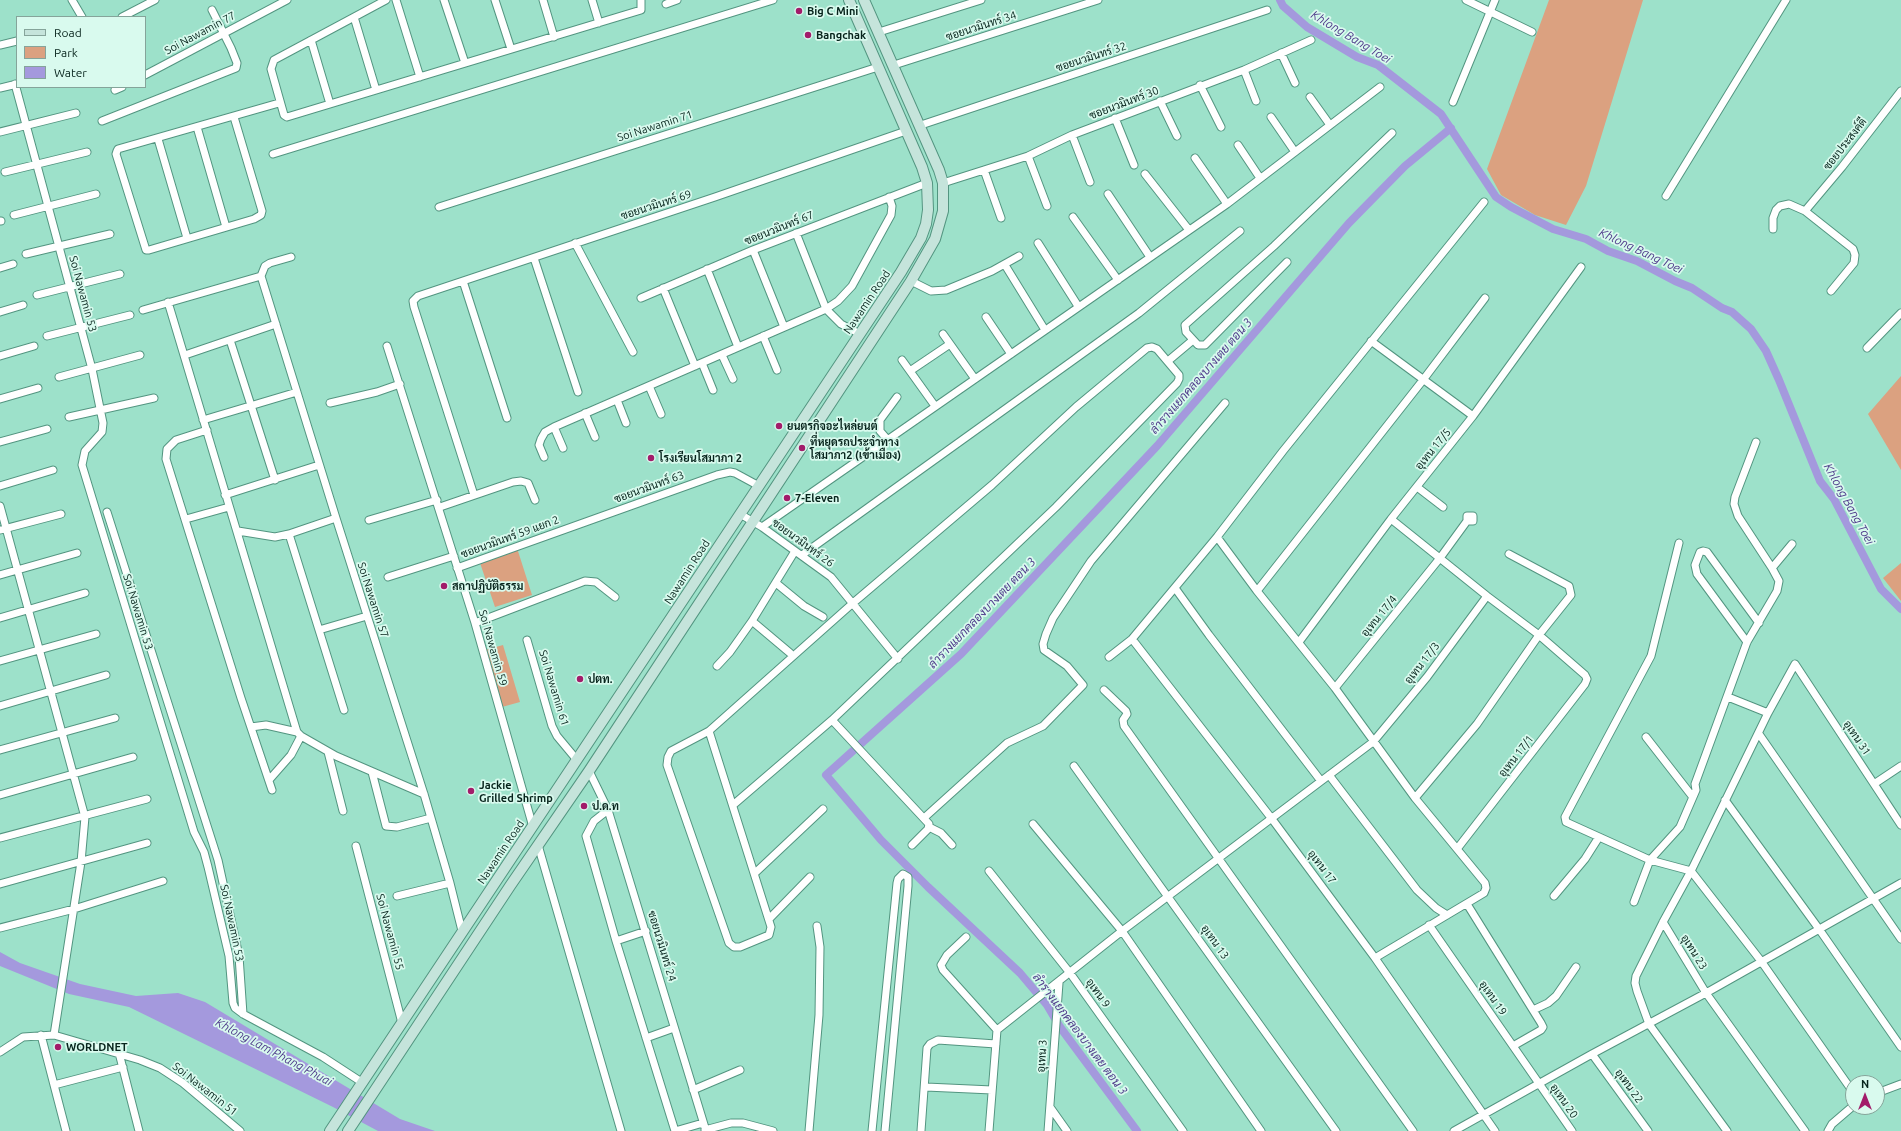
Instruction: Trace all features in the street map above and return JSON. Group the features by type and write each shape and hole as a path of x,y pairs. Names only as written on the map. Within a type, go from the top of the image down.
{"main road":[{"name":"Nawamin Road","path":"330,1131 860,334 901,272 921,238 926,224 928,210 927,183 849,0"},
{"path":"348,1131 538,845 589,771 753,522 911,281 932,244 940,226 943,211 943,183 921,125 864,0"},
{"path":"577,760 589,771"}],"street":[{"path":"72,0 81,16"},
{"path":"124,16 155,0"},
{"name":"Soi Nawamin 77","path":"146,74 287,0"},
{"path":"386,0 274,60 271,65 271,69 279,103 284,115 287,117 641,10 641,0"},
{"path":"396,0 420,77"},
{"path":"444,0 465,63"},
{"path":"495,0 511,49"},
{"path":"543,0 554,37"},
{"path":"592,0 598,23"},
{"path":"666,4 677,0"},
{"path":"273,154 773,0"},
{"path":"879,32 981,0"},
{"name":"ซอยนวมินทร์ 34","path":"894,65 1098,0"},
{"path":"1466,0 1532,32"},
{"path":"1453,102 1495,0"},
{"path":"1666,196 1786,0"},
{"path":"102,121 236,68 235,58 225,32 212,10"},
{"name":"ซอยนวมินทร์ 32","path":"921,125 1267,10"},
{"path":"354,17 376,90"},
{"path":"311,40 330,104"},
{"name":"ซอยนวมินทร์ 30","path":"943,183 1028,156 1072,135 1200,85 1244,70 1311,40"},
{"path":"0,45 16,41"},
{"path":"1281,54 1295,83"},
{"name":"Soi Nawamin 71","path":"439,207 878,67"},
{"path":"1244,70 1256,101"},
{"path":"0,88 16,84"},
{"path":"1200,85 1221,127"},
{"path":"762,527 1078,306 1227,204 1380,87"},
{"name":"Soi Nawamin 53","path":"17,88 92,369 101,410 103,428 85,451 82,465 194,832 204,852 229,956 233,1003 235,1008 243,1014 323,1057 360,1087"},
{"name":"ซอยประสงค์ดี","path":"1805,211 1901,91"},
{"path":"1310,97 1330,125"},
{"path":"1160,101 1176,136"},
{"path":"234,117 262,211 259,217 146,250 116,154 118,149 279,103"},
{"path":"0,132 76,113"},
{"path":"1271,117 1295,152"},
{"path":"1115,118 1134,165"},
{"path":"197,127 226,227"},
{"name":"ซอยนวมินทร์ 69","path":"474,495 420,328 413,300 424,293 722,195 906,131"},
{"path":"1287,262 1205,345 1198,345 1186,332 1185,325 1274,246 1392,133"},
{"path":"1072,135 1090,182"},
{"path":"158,138 187,238"},
{"path":"1238,145 1260,178"},
{"path":"5,172 87,152"},
{"path":"1028,156 1047,206"},
{"path":"1195,158 1227,204"},
{"path":"984,170 1001,218"},
{"path":"1145,174 1189,230"},
{"name":"ซอยนวมินทร์ 67","path":"641,298 753,250 927,183"},
{"path":"14,215 96,194"},
{"path":"1108,194 1150,256"},
{"path":"544,457 539,446 541,439 545,432 554,427 826,309 838,301 852,286 890,215 892,206 889,197"},
{"path":"1109,657 1132,639 1175,588 1371,341 1484,202"},
{"path":"1773,230 1773,218 1780,206 1789,204 1805,211 1853,249 1855,254 1854,263 1831,292"},
{"path":"1072,217 1118,280"},
{"path":"717,666 730,652 798,553 1139,313 1240,231"},
{"path":"796,233 826,309 841,324 860,334"},
{"path":"26,254 110,234"},
{"path":"575,243 633,352"},
{"path":"1038,243 1078,306"},
{"path":"753,250 784,327"},
{"path":"911,281 930,291 938,292 1005,265 1019,256"},
{"path":"143,310 261,276 265,266 291,257"},
{"path":"534,258 578,392"},
{"path":"0,268 13,264"},
{"path":"1005,265 1045,330"},
{"name":"อุเทน 17/5","path":"1298,642 1473,416 1581,267"},
{"path":"707,270 738,347"},
{"path":"37,295 120,274"},
{"name":"Soi Nawamin 57","path":"261,276 319,465 424,794 450,883 462,931"},
{"path":"463,281 507,418"},
{"path":"663,288 695,366"},
{"path":"1257,590 1423,380 1485,298"},
{"path":"168,302 299,734 291,755 269,780"},
{"path":"0,312 24,305"},
{"path":"1867,348 1901,313"},
{"path":"47,336 130,315"},
{"path":"986,316 1011,354"},
{"path":"185,355 276,324"},
{"path":"943,334 975,378"},
{"path":"763,336 777,370"},
{"path":"230,340 275,480"},
{"path":"1168,361 1193,340"},
{"path":"1371,341 1473,416"},
{"path":"910,371 950,344"},
{"path":"0,356 34,346"},
{"name":"Soi Nawamin 59","path":"387,346 440,507 475,623 533,827"},
{"path":"709,731 771,927 769,935 740,947 734,947 730,943 667,765 668,757 671,751 709,731 853,603 992,485 1076,407 1147,348 1157,349 1179,374 1180,379 1177,383 1056,507 898,659 832,720 733,805"},
{"path":"59,377 140,355"},
{"path":"722,355 733,379"},
{"path":"902,360 935,406"},
{"path":"702,363 713,390"},
{"path":"330,403 377,392 400,384"},
{"path":"649,386 662,414"},
{"path":"0,399 38,388"},
{"path":"204,420 297,392"},
{"path":"887,439 880,431 880,420 897,397"},
{"path":"69,417 154,398"},
{"path":"617,400 626,423"},
{"path":"924,818 1007,743 1043,726 1083,685 1075,673 1044,650 1043,644 1053,618 1091,562 1226,403"},
{"path":"585,413 596,437"},
{"path":"554,427 563,448"},
{"path":"0,442 47,429"},
{"path":"207,430 176,440 167,449 166,459 272,790"},
{"path":"1634,902 1650,860 1680,827 1692,796 1696,790 1695,784 1747,642 1779,586 1779,581 1772,568 1738,516 1734,504 1735,497 1756,442"},
{"path":"225,494 275,480 319,465"},
{"path":"0,486 53,470"},
{"name":"ซอยนวมินทร์ 63","path":"569,528 724,473 735,473 759,486"},
{"path":"440,507 513,482 521,481 528,483 535,500"},
{"path":"1417,487 1443,507"},
{"path":"369,520 437,500"},
{"path":"0,506 4,529 19,570 85,817 81,862 54,1035"},
{"path":"186,519 229,507"},
{"path":"107,512 218,860 239,956 243,1014"},
{"path":"4,529 61,514"},
{"name":"ซอยนวมินทร์ 26","path":"740,514 762,527 831,577 898,659"},
{"path":"238,531 270,538 289,534 336,518"},
{"path":"1392,519 1487,596 1539,635"},
{"name":"อุเทน 17/4","path":"1335,688 1440,558 1467,521"},
{"name":"ซอยนวมินทร์ 59 แยก 2","path":"458,568 569,528"},
{"path":"289,534 344,710"},
{"path":"1217,537 1335,688 1415,798 1485,882 1486,888 1484,893 1375,958"},
{"path":"1679,543 1651,656 1565,817 1566,822 1650,860 1692,871 1762,961 1845,1080"},
{"path":"1772,568 1792,544"},
{"path":"0,575 77,552"},
{"path":"1747,642 1697,574 1695,565 1700,552 1707,552 1759,623"},
{"path":"1415,798 1477,724 1539,635 1572,595 1572,590 1565,584 1509,554"},
{"path":"388,577 454,556"},
{"path":"475,623 585,581 596,582 616,597"},
{"path":"776,583 804,606 823,617"},
{"path":"1175,588 1209,635 1321,781"},
{"path":"0,618 85,593"},
{"name":"อุเทน 17/3","path":"997,1030 1038,997 1070,974 1122,931 1170,897 1373,742 1426,677 1487,596"},
{"path":"319,630 367,616"},
{"path":"752,621 790,653"},
{"path":"0,661 96,634"},
{"name":"อุเทน 17/1","path":"1457,849 1585,684 1587,679 1585,675 1539,635"},
{"name":"อุเทน 17","path":"1132,639 1272,819 1375,958 1495,1131"},
{"name":"Soi Nawamin 61","path":"527,640 552,726 577,760"},
{"name":"อุเทน 31","path":"1768,713 1795,664 1901,825"},
{"path":"0,706 106,675"},
{"path":"1104,690 1126,711 1123,720 1124,726 1413,1131"},
{"path":"1727,1131 1649,1024 1637,991 1636,976 1663,922 1692,871 1768,713 1728,697"},
{"path":"0,750 115,718"},
{"path":"832,720 924,818 929,824 929,827 941,834 952,845"},
{"path":"251,727 266,725 299,734 328,752 424,794"},
{"path":"1759,734 1901,939"},
{"path":"1646,737 1692,796"},
{"path":"328,752 343,811"},
{"path":"0,795 133,757"},
{"name":"อุเทน 13","path":"1074,766 1170,897 1336,1131"},
{"path":"1874,784 1901,766"},
{"name":"ซอยนวมินทร์ 24","path":"589,771 608,810 705,1128"},
{"path":"372,772 386,826 397,827 431,818"},
{"path":"1329,775 1417,890 1436,908 1447,915"},
{"path":"0,838 85,817 147,799"},
{"path":"1725,800 1819,929 1901,1047"},
{"path":"755,873 823,809"},
{"path":"608,810 594,821 586,836 616,941 675,1131 705,1128 731,1123 743,1123 773,1131"},
{"path":"1033,824 1122,931 1261,1131"},
{"path":"912,845 929,827"},
{"path":"1554,896 1585,859 1599,837"},
{"path":"0,884 147,843"},
{"path":"538,845 621,1131"},
{"name":"Soi Nawamin 55","path":"356,846 402,1023"},
{"name":"อุเทน 9","path":"989,871 1070,974 1184,1131"},
{"path":"872,1131 897,883 898,879 903,874 908,877 908,886 885,1131"},
{"path":"769,919 810,877"},
{"path":"0,927 74,909 163,881"},
{"path":"397,896 450,883"},
{"path":"1454,1131 1592,1054 1706,993 1901,883"},
{"path":"1467,904 1534,1010 1543,1027 1541,1030 1513,1046"},
{"name":"อุเทน 23","path":"1663,922 1706,993 1805,1131"},
{"name":"อุเทน 19","path":"1429,925 1539,1084"},
{"path":"809,1131 819,1015 820,947 817,926"},
{"path":"616,941 646,931"},
{"path":"966,937 947,955 941,965 943,970 997,1030 989,1131"},
{"path":"1534,1010 1548,1003 1556,996 1576,967"},
{"name":"อุเทน 3","path":"1048,1131 1058,983"},
{"path":"646,1038 674,1028"},
{"path":"41,1035 66,1131"},
{"name":"Soi Nawamin 51","path":"0,1052 23,1037 54,1035 119,1053 160,1068 183,1083 240,1131"},
{"path":"922,1131 926,1087 927,1048 934,1041 938,1040 996,1044"},
{"path":"119,1053 139,1131"},
{"name":"อุเทน 22","path":"1592,1054 1648,1131"},
{"path":"54,1085 123,1067"},
{"path":"693,1090 740,1070"},
{"name":"อุเทน 20","path":"1539,1084 1572,1131"},
{"path":"1885,1090 1901,1084"},
{"path":"926,1087 992,1090"},
{"path":"1050,1107 1067,1131"},
{"path":"1828,1131 1832,1124 1845,1113"}],"green space":[{"path":"1549,0 1643,0 1586,186 1566,225 1535,215 1501,195 1487,169"},
{"path":"1901,376 1901,470 1868,414"},
{"path":"517,548 532,595 495,607 479,560"},
{"path":"1901,563 1901,601 1883,578"},
{"path":"503,645 520,702 502,707 485,650"}],"water":[{"name":"Khlong Lam Phang Phuai","path":"0,952 20,963 80,984 136,996 178,993 205,1002 400,1119 435,1131 378,1131 333,1107 129,1007 69,994 0,966"}],"waterway":[{"name":"Khlong Bang Toei","path":"1280,0 1283,6 1307,27 1357,57 1378,65 1441,114 1496,197 1511,207 1553,229 1586,239 1608,251 1637,261 1675,281 1692,288 1722,308 1732,312 1751,329 1766,351 1820,481 1834,499 1881,589 1901,609"},
{"name":"ลำรางแยกคลองบางเตย ตอน 3","path":"1137,1131 1060,1027 1047,1005 1020,973 928,887 881,840 826,775 961,654 1157,446 1349,223 1405,166 1451,128"}],"place":[{"name":"Big C Mini","path":"799,11"},
{"name":"Bangchak","path":"808,35"},
{"name":"ยนตรกิจอะไหล่ยนต์","path":"779,426"},
{"name":"ที่หยุดรถประจำทาง โสมาภา2 (เข้าเมือง)","path":"802,448"},
{"name":"โรงเรียนโสมาภา 2","path":"651,458"},
{"name":"7-Eleven","path":"787,498"},
{"name":"สถาปฏิบัติธรรม","path":"444,586"},
{"name":"ปตท.","path":"580,679"},
{"name":"Jackie Grilled Shrimp","path":"471,791"},
{"name":"ป.ด.ท","path":"584,806"},
{"name":"WORLDNET","path":"58,1047"}]}
